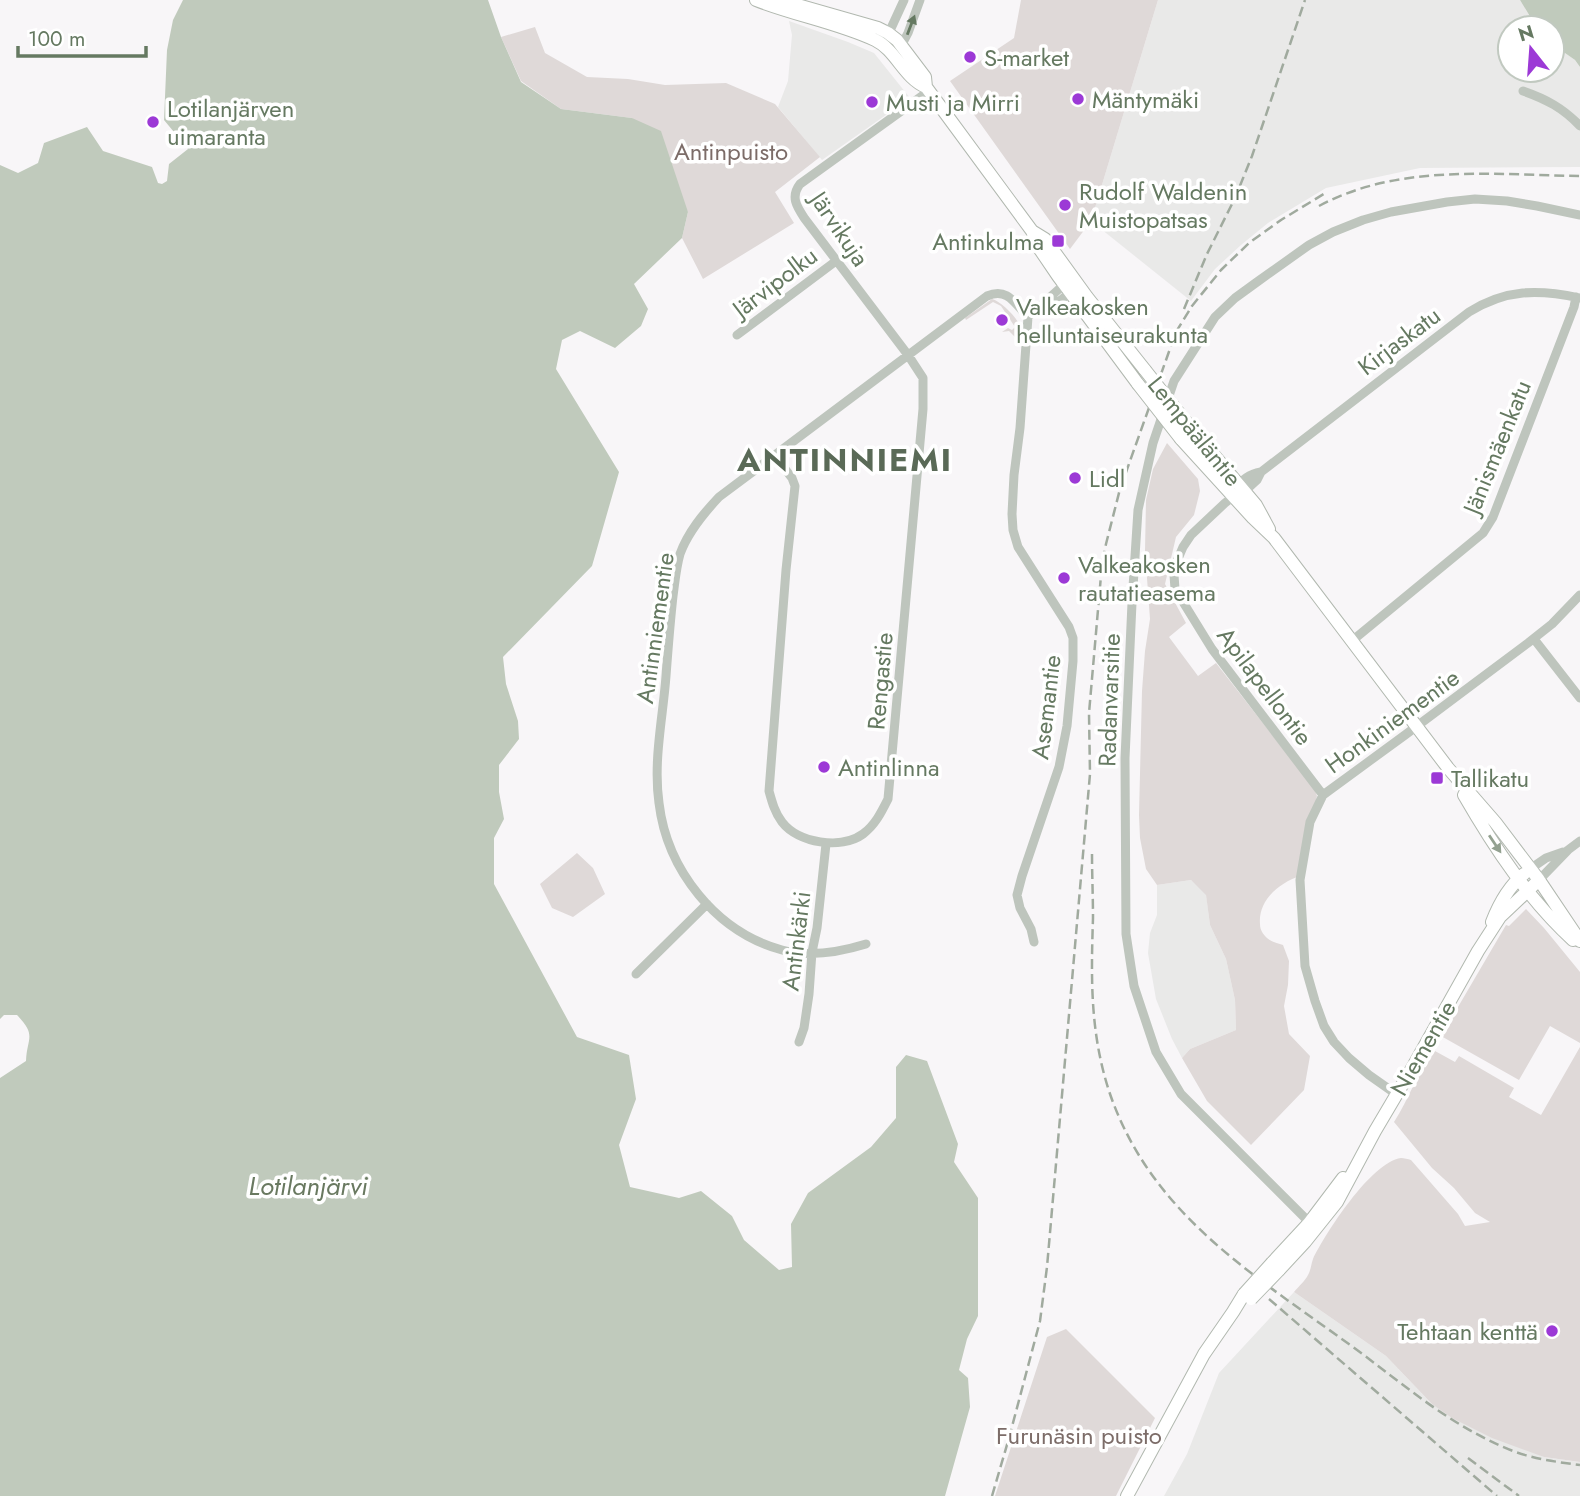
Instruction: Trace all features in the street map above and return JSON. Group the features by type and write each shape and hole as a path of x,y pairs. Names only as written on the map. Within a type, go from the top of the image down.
{"main road":[{"name":"Lempääläntie","path":"756,0 873,39 897,50"},
{"name":"Lempääläntie","path":"780,0 888,33 897,50 925,77 928,89 1032,231 1045,239 1069,285 1138,384 1181,439 1239,491"},
{"name":"Lempääläntie","path":"1069,285 1087,297 1186,422 1239,491 1253,519 1274,538 1448,768 1495,822 1580,941"},
{"name":"Lempääläntie","path":"1448,768 1474,813 1519,878 1550,918 1580,947"},
{"name":"Niementie","path":"1483,942 1499,904 1519,878 1530,869"},
{"name":"Niementie","path":"1127,1496 1204,1354 1233,1312 1316,1222 1363,1153 1483,942 1500,917 1539,880"}],"street":[{"path":"888,33 904,0"},
{"path":"897,50 918,1"},
{"name":"Järvikuja","path":"908,355 797,208 794,196 795,190 806,179 928,89"},
{"path":"1523,91 1549,101 1568,113 1580,126"},
{"name":"Radanvarsitie","path":"1316,1222 1283,1195 1181,1094 1156,1052 1134,986 1126,934 1125,758 1138,510 1153,443 1174,381 1214,317 1257,282 1309,245 1333,232 1391,212 1475,200 1507,201 1580,215"},
{"name":"Järvipolku","path":"737,335 836,261"},
{"path":"1028,317 1069,285"},
{"name":"Antinniementie","path":"866,944 834,951 812,952 783,950 758,941 726,922 707,904 692,888 678,865 664,830 657,769 676,575 681,554 701,515 719,497 987,296 1001,292 1007,295 1028,317"},
{"name":"Kirjaskatu","path":"1239,491 1257,480 1261,471 1469,312 1485,303 1518,293 1578,297"},
{"name":"Jänismäenkatu","path":"1353,640 1483,533 1493,517 1578,297"},
{"name":"Asemantie","path":"1028,317 1014,475 1013,530 1018,547 1069,627 1073,638 1067,726 1059,766 1017,895 1034,942"},
{"name":"Rengastie","path":"826,844 844,843 861,836 877,820 888,799 923,410 923,378 908,355"},
{"path":"775,456 796,486 786,570 769,792 774,809 783,824 799,835 826,844"},
{"name":"Apilapellontie","path":"1239,491 1191,534 1177,561 1175,589 1212,649 1323,794"},
{"name":"Honkiniementie","path":"1396,1094 1369,1075 1334,1042 1324,1026 1305,966 1300,880 1310,822 1323,794 1534,639 1580,595"},
{"path":"1534,639 1580,698"},
{"path":"1539,880 1580,841"},
{"name":"Antinkärki","path":"799,1042 809,994 826,844"},
{"path":"1530,869 1546,858 1568,850"},
{"path":"636,974 707,904"}],"shaded area":[{"path":"1158,0 1520,0 1528,14 1496,14 1496,84 1566,84 1566,54 1580,67 1580,167 1420,168 1326,188 1268,223 1241,245 1215,269 1191,301 1091,221"},
{"path":"789,21 874,53 910,98 822,160 778,107 788,81 792,35"},
{"path":"1191,880 1206,894 1210,925 1226,959 1235,1000 1236,1030 1190,1049 1182,1058 1156,999 1148,953 1150,933 1157,915 1157,885"},
{"path":"1294,1292 1386,1356 1432,1404 1544,1457 1580,1462 1580,1496 1164,1496 1187,1454 1219,1373"}],"green space":[{"path":"1021,0 1158,0 1091,221 1070,249 950,81 1014,38"},
{"name":"Antinpuisto","path":"535,27 545,53 587,77 628,79 665,85 726,83 775,104 820,157 775,192 794,223 703,279 682,238 688,212 632,118 561,109 521,81 501,37"},
{"path":"992,299 1005,307 1017,320 1021,330 1020,342 1009,331 1002,332 1015,327 1001,306 993,302 966,320 965,318"},
{"path":"1167,443 1198,479 1200,491 1194,515 1176,537 1165,584 1186,623 1169,637 1198,676 1216,663 1317,796 1300,876 1271,894 1260,915 1263,933 1270,940 1283,945 1289,961 1284,1006 1289,1034 1310,1056 1304,1090 1251,1145 1207,1101 1182,1058 1190,1049 1236,1030 1235,1000 1226,959 1210,925 1206,895 1191,880 1157,885 1146,869 1140,838 1142,691 1150,619 1145,551 1146,500 1153,469"},
{"path":"577,853 593,868 605,894 573,917 552,908 540,884"},
{"path":"1526,909 1580,972 1580,1043 1550,1026 1519,1080 1441,1036 1506,925 1509,926"},
{"path":"1580,1047 1580,1462 1544,1457 1492,1438 1452,1418 1432,1404 1386,1356 1294,1292 1307,1277 1313,1259 1338,1217 1363,1185 1389,1162 1401,1158 1411,1160 1458,1214 1465,1226 1490,1222 1475,1213 1432,1168 1394,1122 1435,1051 1455,1062 1459,1056 1514,1088 1509,1097 1541,1115"},
{"name":"Furunäsin puisto","path":"1066,1329 1155,1418 1116,1496 995,1496 1047,1337"}],"water":[{"name":"Lotilanjärvi","path":"183,0 488,0 521,82 561,109 632,118 661,131 688,212 682,238 634,284 648,309 641,326 615,348 580,331 562,340 556,369 619,472 592,566 503,657 506,684 518,721 519,739 499,765 499,792 504,819 494,838 494,884 577,1037 629,1055 636,1099 619,1145 630,1187 679,1198 701,1191 732,1216 744,1240 779,1270 792,1267 791,1224 808,1193 871,1147 896,1118 896,1067 906,1055 927,1061 958,1144 954,1162 978,1198 978,1316 967,1339 959,1370 968,1378 970,1407 945,1496 0,1496 0,1078 26,1061 29,1032 17,1015 4,1015 0,1019 0,165 18,173 38,163 44,143 87,127 103,151 152,167 158,183 167,181 169,164 188,149 164,120 167,50 173,20"},
{"path":"1520,0 1580,0 1580,67 1566,54 1566,14 1528,14"}],"railway":[{"path":"1184,309 1252,156 1305,0"},
{"path":"1319,206 1350,192 1414,177 1447,174 1580,176"},
{"path":"992,1496 1040,1321 1047,1267 1090,774 1089,713 1102,564 1120,489 1176,332 1192,306 1221,270 1249,243 1327,192"},
{"path":"1092,854 1092,984 1098,1048 1109,1091 1127,1134 1150,1173 1178,1207 1243,1267 1429,1404 1469,1430 1513,1451 1580,1465"},
{"path":"1269,1299 1497,1496"},
{"path":"1468,1458 1519,1496"}],"place":[{"name":"S-market","path":"970,57"},
{"name":"Mäntymäki","path":"1078,99"},
{"name":"Musti ja Mirri","path":"872,102"},
{"name":"Lotilanjärven uimaranta","path":"153,122"},
{"name":"Rudolf Waldenin Muistopatsas","path":"1065,205"},
{"name":"Antinkulma","path":"1058,241"},
{"name":"Valkeakosken helluntaiseurakunta","path":"1002,320"},
{"name":"Lidl","path":"1075,478"},
{"name":"Valkeakosken rautatieasema","path":"1064,578"},
{"name":"Antinlinna","path":"824,767"},
{"name":"Tallikatu","path":"1437,778"},
{"name":"Tehtaan kenttä","path":"1552,1331"}],"district":[{"name":"ANTINNIEMI","path":"845,460"}]}
